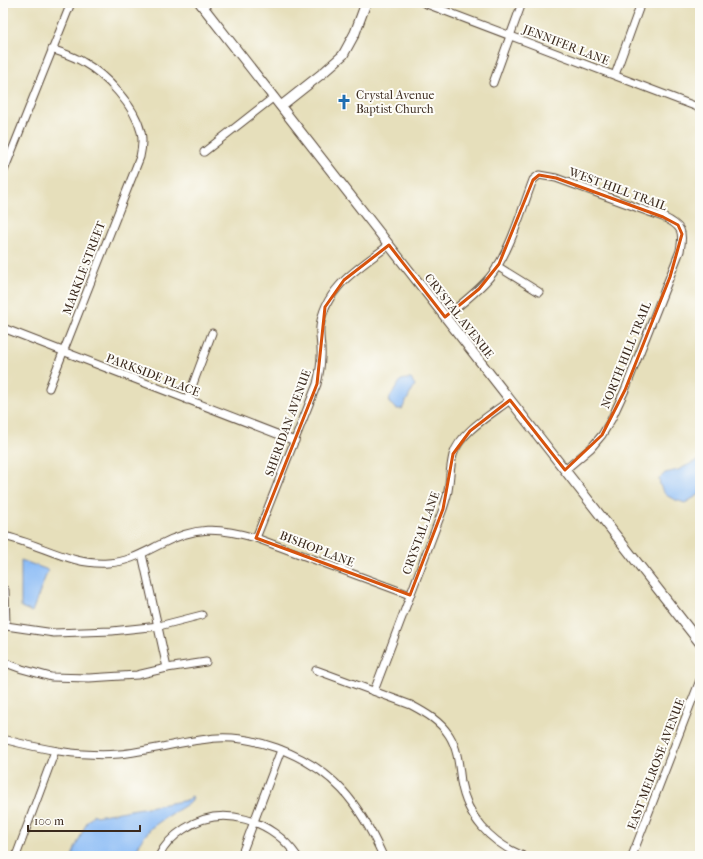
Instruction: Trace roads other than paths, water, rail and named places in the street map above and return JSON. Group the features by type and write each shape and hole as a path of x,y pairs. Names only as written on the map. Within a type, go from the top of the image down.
{"street":[{"path":"3,173 70,3"},
{"name":"CRYSTAL AVENUE","path":"200,3 700,643"},
{"path":"281,106 343,55 355,33 366,3"},
{"name":"JENNIFER LANE","path":"424,3 700,108"},
{"path":"493,83 522,3"},
{"path":"615,75 641,3"},
{"name":"MARKLE STREET","path":"49,388 140,156 142,144 142,134 132,110 106,80 90,66 69,55 52,49"},
{"path":"204,152 274,97"},
{"name":"WEST HILL TRAIL","path":"497,266 506,249 533,180 539,175 556,178 663,217 678,225 682,234"},
{"name":"NORTH HILL TRAIL","path":"565,470 592,448 611,420 625,390 680,251 682,234"},
{"name":"SHERIDAN AVENUE","path":"256,538 317,384 320,368 320,328 325,307 336,288 344,280 389,245"},
{"path":"445,317 479,289 490,277 497,266 539,292"},
{"name":"PARKSIDE PLACE","path":"3,328 295,441"},
{"path":"187,400 212,333"},
{"name":"CRYSTAL LANE","path":"374,691 443,509 448,493 451,465 455,449 470,431 510,400"},
{"name":"BISHOP LANE","path":"3,536 28,542 64,556 90,563 115,562 142,554 164,542 186,533 214,529 236,532 410,595"},
{"path":"142,554 168,668"},
{"path":"5,590 5,626 54,633 112,631 159,626 202,614"},
{"path":"3,662 51,677 114,678 206,662"},
{"path":"316,670 411,705 426,713 443,727 449,735 456,750 463,789 470,810 492,838 523,856"},
{"name":"EAST MELROSE AVENUE","path":"632,856 700,680"},
{"path":"3,739 56,751 85,754 140,752 200,740 234,738 245,739 281,750 303,759 318,768 331,778 347,794 366,822 383,856"},
{"path":"241,856 281,750"},
{"path":"16,856 56,751"},
{"path":"159,856 168,842 190,825 200,820 230,816 254,822 269,829 282,839 297,856"}],"water":[{"path":"411,379 415,385 402,409 397,409 389,403 390,397 401,380"},
{"path":"700,459 700,494 685,503 667,496 660,485 659,479 665,473 678,470"},
{"path":"21,560 48,570 32,612 21,607"},
{"path":"191,796 193,797 191,802 151,828 141,841 134,856 72,856 87,822 93,814 96,816 188,800"}],"place":[{"name":"Crystal Avenue Baptist Church","path":"344,102"}]}
